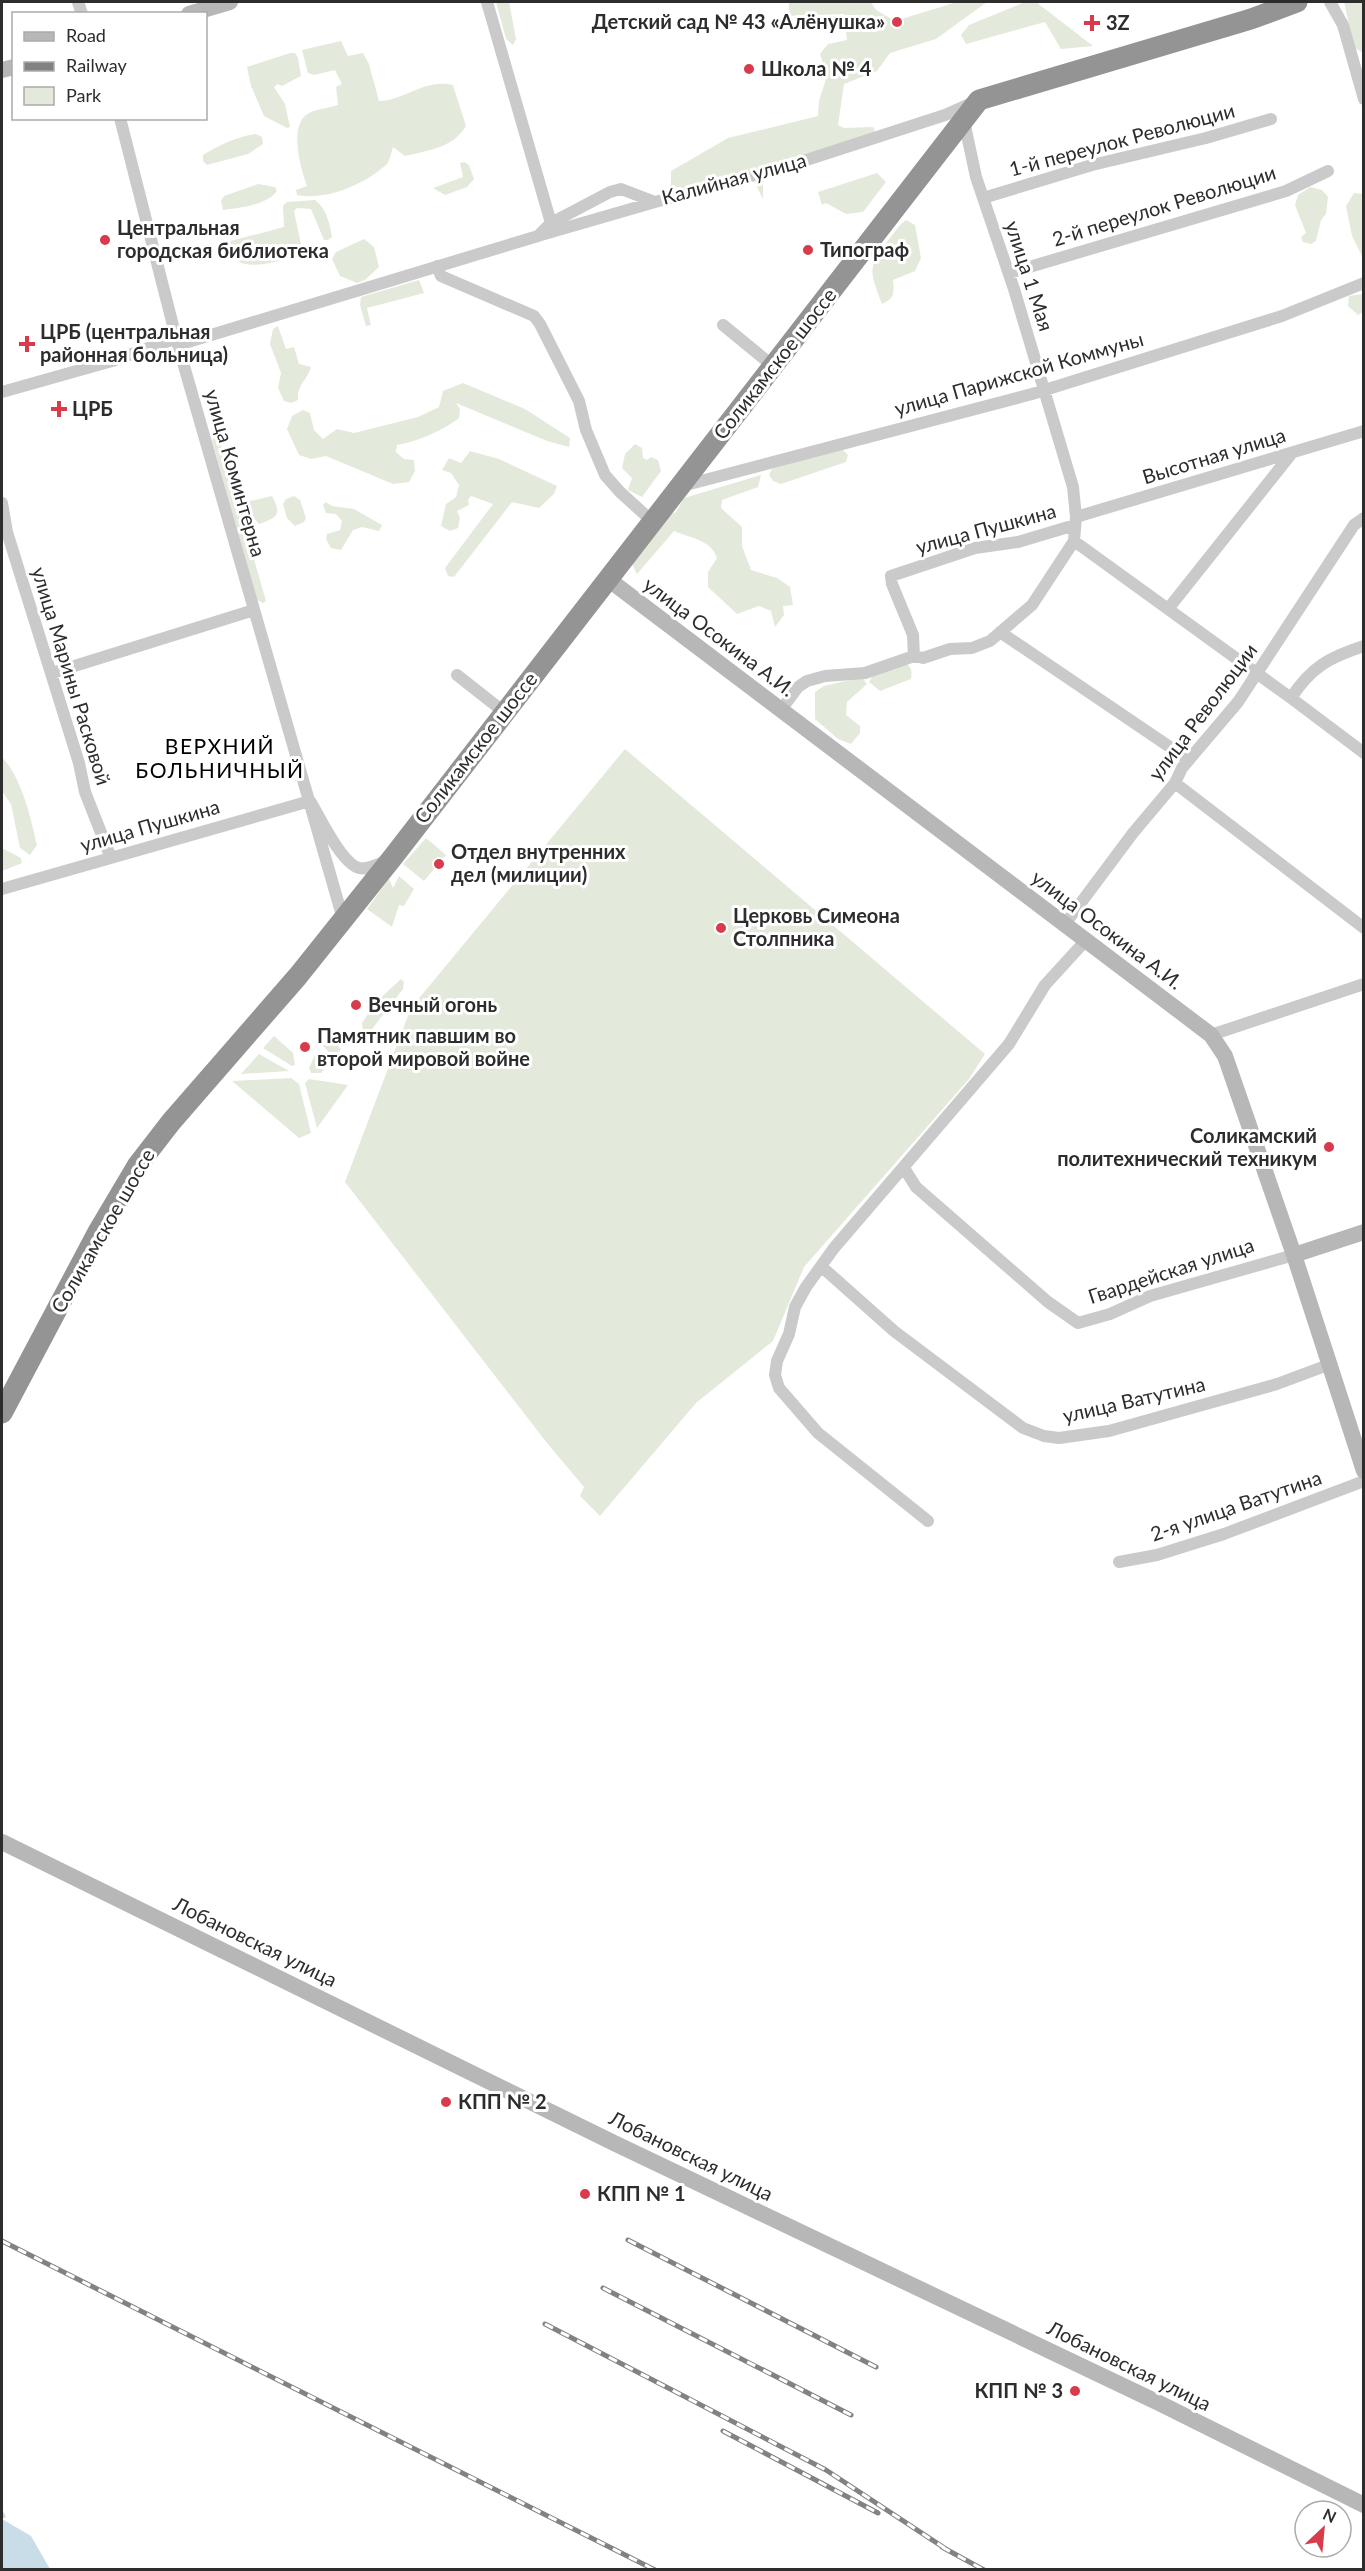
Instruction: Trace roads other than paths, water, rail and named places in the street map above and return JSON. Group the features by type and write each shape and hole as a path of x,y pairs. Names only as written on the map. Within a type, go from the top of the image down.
{"highway":[{"name":"Калийная улица","path":"979,100 1251,19 1297,2"},
{"name":"Соликамское шоссе","path":"2,1413 99,1230 137,1166 171,1122 298,976 393,857 979,100"}],"street":[{"path":"196,12 230,2"},
{"path":"487,2 551,223"},
{"path":"1330,2 1343,25 1364,99"},
{"name":"Калийная улица","path":"2,392 538,236 551,223 610,192 621,189 655,202 791,165 945,115 979,100"},
{"name":"1-й переулок Революции","path":"984,198 1092,165 1206,138 1270,119"},
{"name":"улица Коминтерна","path":"121,120 177,341 343,919"},
{"name":"улица 1 Мая","path":"964,121 984,198 1009,273 1073,487 1074,541"},
{"name":"2-й переулок Революции","path":"1009,273 1286,191 1328,171"},
{"path":"538,236 655,202"},
{"path":"437,266 441,276 534,316 579,401 586,430 606,475 620,492 653,522"},
{"name":"улица Парижской Коммуны","path":"680,486 1032,394 1044,388 1282,316 1364,283"},
{"path":"723,325 773,366"},
{"name":"Высотная улица","path":"1075,521 1364,431"},
{"path":"1168,609 1292,453"},
{"name":"улица Марины Расковой","path":"2,502 7,532 52,673 79,763 85,792 111,858"},
{"name":"улица Революции","path":"1065,924 1133,833 1175,783 1189,760 1238,702 1354,525 1364,518"},
{"name":"улица Пушкина","path":"914,656 913,635 892,584 891,576 975,549 1029,539 1075,521"},
{"path":"781,710 798,687 807,681 825,676 865,673 914,656 923,658 950,649 972,648 990,641 1032,605 1074,541 1292,698 1364,753"},
{"name":"улица Осокина А.И.","path":"608,579 1211,1035 1225,1056 1294,1255 1364,1471"},
{"path":"52,673 254,610"},
{"path":"1000,632 1189,760"},
{"path":"1292,698 1304,678 1335,656 1364,646"},
{"path":"458,675 504,712"},
{"path":"1351,743 1364,739"},
{"path":"1175,783 1364,928"},
{"name":"улица Коминтерна","path":"310,801 342,855 352,864 361,868 373,867 393,857"},
{"name":"улица Пушкина","path":"2,889 310,801"},
{"path":"928,1521 818,1433 779,1388 775,1375 777,1361 789,1334 795,1307 806,1287 834,1248 1009,1044 1045,985 1087,939"},
{"path":"1211,1035 1364,984"},
{"name":"Гвардейская улица","path":"904,1168 916,1187 1048,1302 1078,1323 1110,1314 1150,1296 1294,1255 1364,1232"},
{"name":"улица Ватутина","path":"822,1267 894,1331 1023,1428 1044,1436 1059,1438 1109,1431 1277,1384 1328,1365"},
{"name":"2-я улица Ватутина","path":"1119,1562 1156,1555 1224,1534 1364,1481"},
{"name":"Лобановская улица","path":"2,1842 614,2143 1159,2403 1364,2505"}],"water":[{"path":"2,2519 31,2536 50,2569 2,2569"}],"railway":[{"path":"628,2240 876,2367"},
{"path":"2,2241 655,2570"},
{"path":"603,2288 851,2415"},
{"path":"545,2324 826,2470 949,2551"},
{"path":"723,2431 878,2513"},
{"path":"942,2547 984,2570"}],"place":[{"name":"Детский сад № 43 «Алёнушка»","path":"897,22"},
{"name":"3Z","path":"1092,23"},
{"name":"Школа № 4","path":"749,69"},
{"name":"Центральная городская библиотека","path":"105,240"},
{"name":"Типограф","path":"808,250"},
{"name":"ЦРБ (центральная районная больница)","path":"27,344"},
{"name":"ЦРБ","path":"59,409"},
{"name":"Отдел внутренних дел (милиции)","path":"439,864"},
{"name":"Церковь Симеона Столпника","path":"721,928"},
{"name":"Вечный огонь","path":"356,1005"},
{"name":"Памятник павшим во второй мировой войне","path":"305,1047"},
{"name":"Соликамский политехнический техникум","path":"1329,1147"},
{"name":"КПП № 2","path":"446,2102"},
{"name":"КПП № 1","path":"585,2194"},
{"name":"КПП № 3","path":"1075,2391"}],"district":[{"name":"ВЕРХНИЙ БОЛЬНИЧНЫЙ","path":"220,759"}]}
